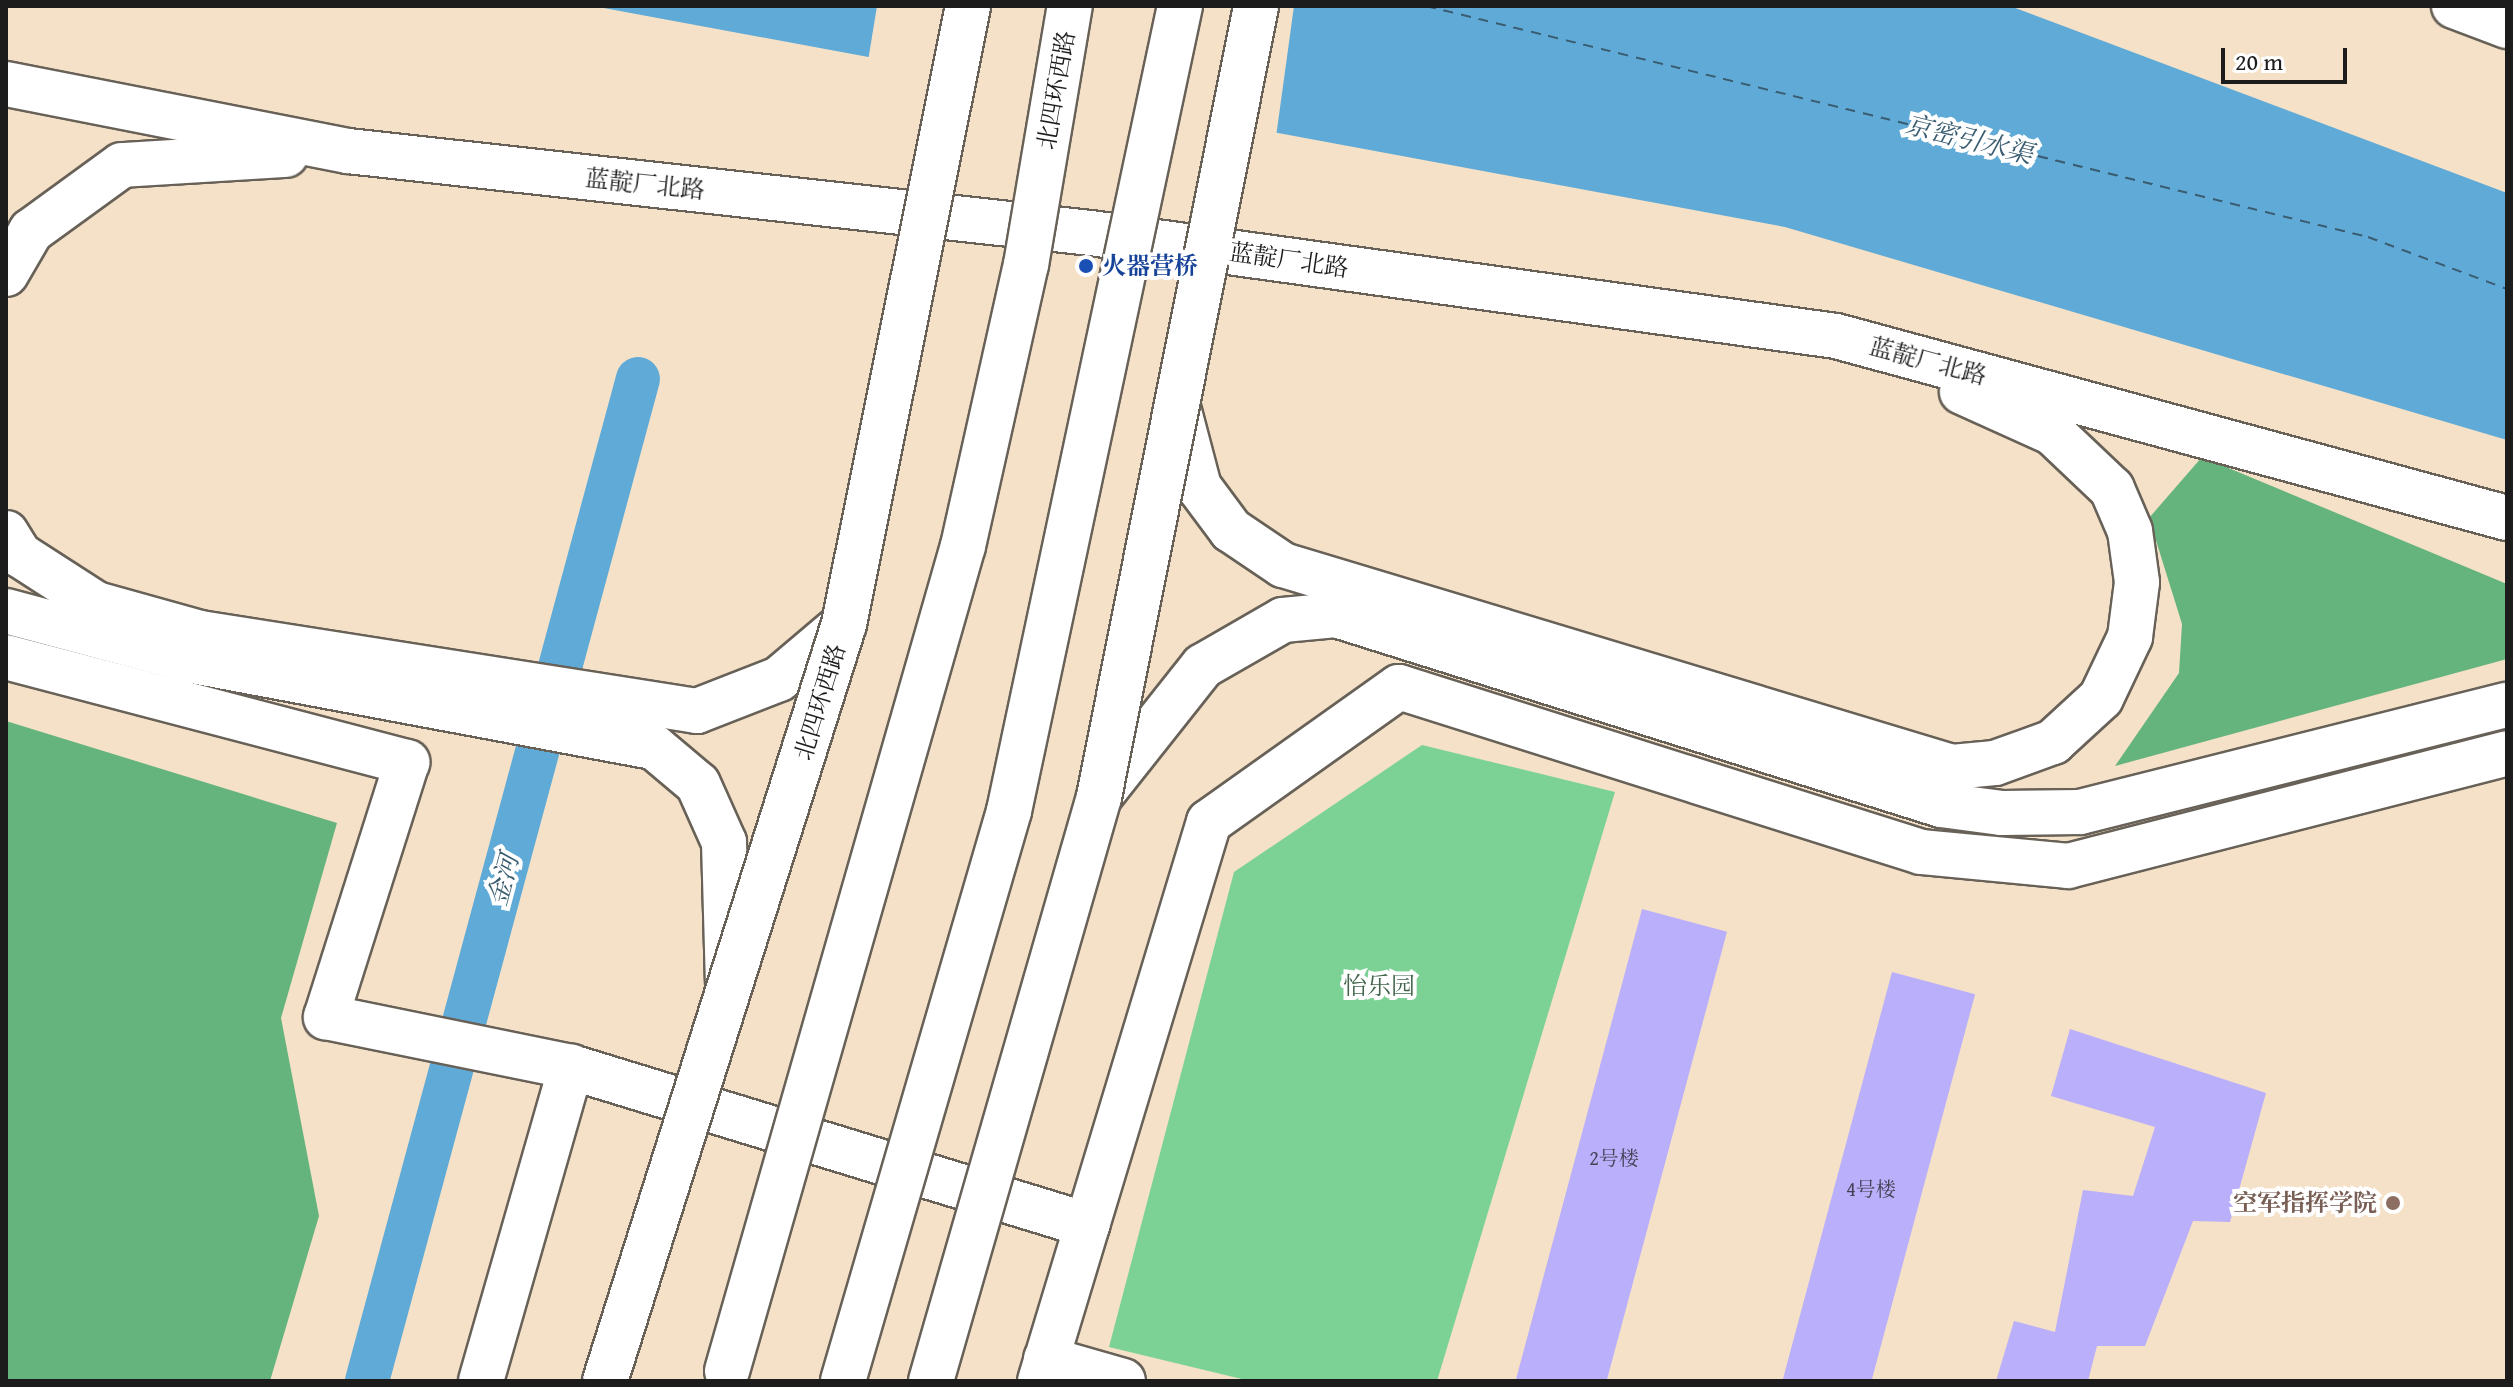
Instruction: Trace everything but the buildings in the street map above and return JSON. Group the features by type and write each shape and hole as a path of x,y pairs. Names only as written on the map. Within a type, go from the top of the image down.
{"main road":[{"name":"北四环西路","path":"605,1381 729,1004 844,624 968,6"},
{"name":"北四环西路","path":"725,1376 963,546 1026,265 1070,6"},
{"path":"843,1381 1009,811 1180,6"},
{"path":"931,1381 1099,797 1179,411 1256,6"},
{"path":"2454,6 2507,26"},
{"name":"蓝靛厂北路","path":"6,84 348,151 1091,233 1836,336 2507,518"},
{"path":"6,274 31,231 122,165 348,151"},
{"path":"1179,411 1199,487 1231,530 1283,565 1952,767 1995,763 2053,742 2101,698 2130,637 2137,582 2130,531 2112,489 2053,433 1836,336"},
{"path":"6,533 20,555 96,604 197,647 697,711 779,679 844,624"},
{"path":"6,611 197,647 654,747 698,784 724,842 729,1004"},
{"path":"1099,797 1203,666 1283,620 1336,615 1941,805 2002,813 2080,812 2507,705"},
{"path":"6,657 407,762 326,1017 571,1067 1087,1225"},
{"path":"1123,1381 1043,1370 1209,822 1399,687 1921,852 2068,866 2507,753"},
{"path":"481,1381 571,1067"}],"green space":[{"path":"2202,457 2507,584 2507,659 2115,766 2179,673 2182,624 2149,518"},
{"path":"6,721 337,823 281,1018 319,1216 270,1381 6,1381"},
{"name":"怡乐园","path":"1422,745 1615,792 1437,1381 1250,1381 1109,1347 1234,872"}],"water":[{"name":"京密引水渠","path":"593,6 2010,6 2507,193 2507,440 1785,227"}],"pier":[{"path":"877,6 1294,6 1276,137 868,61"}],"waterway":[{"name":"金河","path":"367,1381 638,379"}],"ferry route":[{"path":"1426,6 2368,237 2507,289"}],"place":[{"name":"火器营桥","path":"1086,266"},
{"name":"空军指挥学院","path":"2393,1203"}]}
